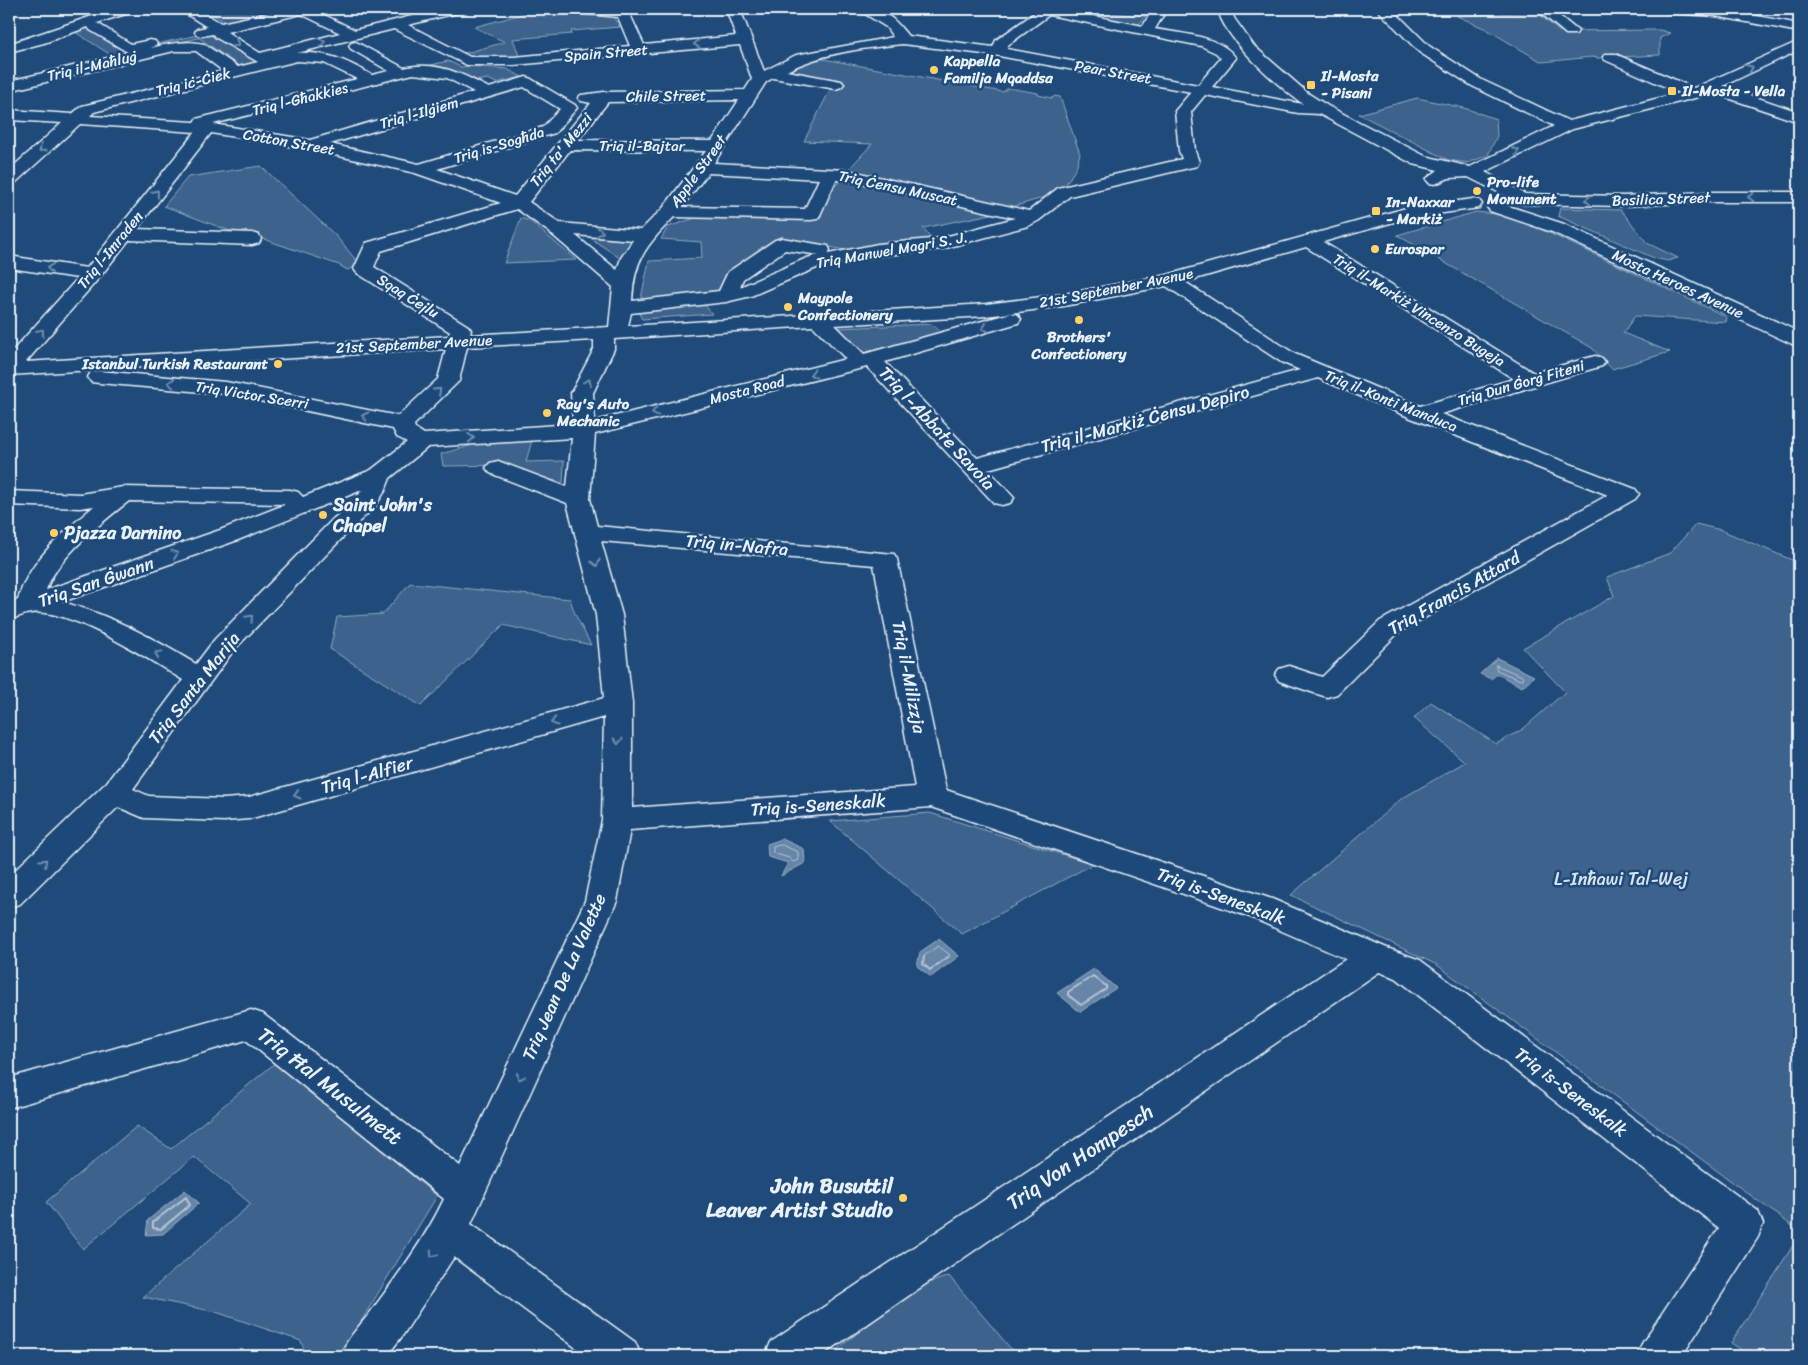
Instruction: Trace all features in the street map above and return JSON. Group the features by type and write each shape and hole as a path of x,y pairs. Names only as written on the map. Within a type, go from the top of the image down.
{"street":[{"path":"9,48 34,43 127,9"},
{"path":"141,9 95,27 129,49 302,9 407,71 451,74 487,93"},
{"path":"188,9 218,28 220,34 258,58 354,40 396,24 446,10"},
{"path":"580,9 623,14 640,49"},
{"path":"735,9 751,56 765,76 836,84"},
{"path":"867,9 891,24 903,40"},
{"path":"1086,9 1122,12"},
{"name":"Mosta Heroes Avenue","path":"1225,9 1227,18 1249,49 1304,97 1322,109 1427,163 1467,172 1521,201 1558,228"},
{"path":"1384,9 1424,50 1477,83 1567,126"},
{"path":"1543,9 1571,31"},
{"path":"1669,9 1714,10 1799,28"},
{"path":"1000,52 1001,43 1043,10 1205,43 1221,50 1229,58 1202,88"},
{"path":"1147,32 1159,12"},
{"path":"1139,14 1159,12"},
{"name":"Spain Street","path":"396,24 467,61 514,61 746,40"},
{"path":"64,32 78,42"},
{"name":"Pear Street","path":"765,76 801,58 879,42 903,40 1000,52 1202,88 1298,108 1322,109"},
{"name":"21st September Avenue","path":"1406,213 1438,184 1444,174 1467,172 1567,126 1694,94 1799,45"},
{"name":"Triq il-Maħluġ","path":"9,86 174,47 199,48 235,72"},
{"path":"93,52 108,62"},
{"name":"Triq iċ-Ċiek","path":"9,178 88,109 297,57 316,56 328,58 371,81"},
{"path":"751,56 801,58"},
{"path":"1610,58 1694,94"},
{"path":"514,61 573,97"},
{"name":"Triq l-Għakkies","path":"186,126 407,71"},
{"name":"Apple Street","path":"584,430 582,393 604,350 622,308 623,285 630,258 645,236 669,212 703,168 749,95 765,76"},
{"name":"Triq l-Ilġiem","path":"312,145 526,82 573,97"},
{"path":"1710,86 1799,117"},
{"name":"Triq Manwel Magri S. J.","path":"622,308 726,296 744,292 814,262 878,250 942,243 1022,222 1032,217 1064,192 1191,162 1187,151 1183,111 1202,88"},
{"name":"Chile Street","path":"573,97 749,95"},
{"name":"Triq is-Sogħda","path":"420,169 549,130 573,97"},
{"name":"Triq ta' Mezzi","path":"518,202 604,97"},
{"name":"Cotton Street","path":"9,115 207,128 312,145 420,169 518,202 555,228 623,285"},
{"name":"Triq l-Imraden","path":"9,368 92,274 207,128"},
{"name":"Triq il-Bajtar","path":"566,145 717,146"},
{"path":"1427,163 1438,184 1455,198 1473,204 1496,207 1511,206 1521,201"},
{"name":"Triq Ċensu Muscat","path":"703,168 847,175 1032,217"},
{"path":"669,212 811,216 829,175"},
{"name":"Basilica Street","path":"1521,201 1799,197"},
{"name":"Sqaq Ċejlu","path":"458,342 460,330 364,269 373,247 518,202"},
{"name":"21st September Avenue","path":"9,368 986,310 1064,300 1169,280 1406,213 1473,204"},
{"name":"Mosta Heroes Avenue","path":"1496,207 1558,228 1799,340"},
{"path":"555,228 645,236"},
{"path":"124,234 252,239"},
{"name":"Triq il-Markiż Vincenzo Bugeja","path":"1307,240 1531,380"},
{"path":"726,296 735,276 782,244 821,250"},
{"path":"9,262 92,274"},
{"name":"Triq il-Konti Manduca","path":"1169,280 1288,358 1419,413 1627,494"},
{"name":"Mosta Road","path":"422,442 584,430 866,360 988,327 1064,300"},
{"path":"819,321 866,360"},
{"path":"422,442 405,432 403,424 448,381 458,342"},
{"name":"Triq l-Abbate Savoia","path":"866,360 973,466 1002,498"},
{"name":"Triq Dun Ġorġ Fiteni","path":"1419,413 1595,362"},
{"name":"Triq Victor Scerri","path":"42,366 74,375 226,388 403,424"},
{"name":"Triq il-Markiż Ċensu Depiro","path":"973,466 1318,372"},
{"name":"Triq Jean De La Valette","path":"361,1356 389,1321 449,1230 601,901 617,820 618,703 609,615 578,499 584,430"},
{"name":"Triq Santa Marija","path":"9,895 117,789 224,645 343,523 364,507 376,485 379,475 422,442"},
{"path":"498,468 578,499"},
{"name":"Triq San Ġwann","path":"19,608 229,535 379,475"},
{"path":"19,608 53,559 106,506 123,494"},
{"path":"9,498 80,501 123,494 290,497 299,506"},
{"name":"Triq Francis Attard","path":"1289,675 1327,688 1389,627 1627,494"},
{"name":"Triq in-Nafra","path":"588,532 885,559"},
{"name":"Triq il-Milizzja","path":"885,559 932,796"},
{"path":"19,608 53,606 112,628 200,678"},
{"name":"Triq l-Alfier","path":"117,789 120,795 144,807 224,810 249,808 618,703"},
{"name":"Triq is-Seneskalk","path":"617,820 932,796 1260,908 1374,957 1408,968 1744,1224 1658,1356"},
{"name":"Triq Von Hompesch","path":"786,1356 1374,957"},
{"name":"Triq Ħal Musulmett","path":"9,1093 251,1024 465,1193"},
{"path":"449,1230 620,1356"}],"green space":[{"path":"203,9 285,10 232,22 224,21"},
{"path":"1053,9 1058,9 1146,16 1137,27"},
{"path":"538,10 613,17 620,27 571,31 572,34 513,39 520,58 478,59 462,54 505,42 474,27"},
{"path":"1536,12 1559,31 1660,30 1670,33 1660,38 1660,55 1592,57 1542,62 1486,29 1457,16"},
{"path":"88,27 124,51 207,33 255,60 314,47 308,52 241,67 199,38 114,57 75,32"},
{"path":"818,58 1003,92 1008,88 1038,93 1038,95 1052,98 1055,96 1060,97 1080,154 1076,168 1066,184 1053,195 1012,207 849,173 848,170 872,144 804,141 832,86 844,81 796,73 791,69"},
{"path":"448,61 461,67 507,69 522,77 496,83 488,79 477,81 454,73 418,68"},
{"path":"1417,98 1464,108 1496,119 1497,136 1488,155 1468,163 1448,160 1359,114"},
{"path":"261,166 336,236 360,265 347,270 339,265 246,233 227,230 164,206 188,177"},
{"path":"843,178 996,213 923,228 930,238 922,243 854,252 801,241 797,244 776,243 717,294 640,303 649,261 702,258 701,242 661,239 668,227 698,217 820,218 830,191"},
{"path":"1560,208 1621,210 1647,243 1678,258 1668,261 1654,258 1558,216"},
{"path":"1476,212 1506,215 1526,222 1727,317 1726,322 1635,316 1623,333 1670,352 1612,369 1592,348 1397,235"},
{"path":"521,218 530,221 576,260 504,263"},
{"path":"589,237 636,241 624,261"},
{"path":"701,300 712,314 642,319 637,310"},
{"path":"932,324 942,333 860,354 836,328"},
{"path":"532,440 526,462 564,461 563,483 517,472 512,465 443,466 441,454 480,443"},
{"name":"L-Inħawi Tal-Wej","path":"1696,524 1721,530 1799,563 1799,1231 1437,965 1291,895 1401,799 1465,762 1414,718 1431,702 1496,744 1523,729 1565,692 1523,648 1614,596 1607,577 1670,553"},
{"path":"410,583 570,599 575,614 591,645 503,625 421,706 330,649 337,617 383,614"},
{"path":"930,813 1093,864 962,934 830,821"},
{"path":"275,1063 437,1196 340,1356 306,1356 301,1341 216,1312 143,1297 251,1204 194,1157 83,1249 46,1202 137,1126 171,1149"},
{"path":"1799,1236 1799,1356 1751,1356 1731,1343"},
{"path":"949,1276 1017,1356 828,1356 917,1287"}],"water":[{"path":"1497,658 1534,676 1522,687 1497,674 1491,679 1480,674"},
{"path":"782,839 804,849 805,863 781,876 788,863 768,857 767,844"},
{"path":"939,939 959,956 931,977 917,966 920,952"},
{"path":"1094,969 1116,988 1080,1012 1057,993"},
{"path":"185,1190 199,1203 163,1234 146,1235 148,1220"}],"place":[{"name":"Kappella Familja Mqaddsa","path":"934,70"},
{"name":"Il-Mosta - Pisani","path":"1311,85"},
{"name":"Il-Mosta - Vella","path":"1672,91"},
{"name":"Pro-life Monument","path":"1477,191"},
{"name":"In-Naxxar - Markiż","path":"1376,211"},
{"name":"Eurospar","path":"1375,249"},
{"name":"Maypole Confectionery","path":"788,307"},
{"name":"Brothers' Confectionery","path":"1079,320"},
{"name":"Istanbul Turkish Restaurant","path":"278,364"},
{"name":"Ray's Auto Mechanic","path":"547,413"},
{"name":"Saint John's Chapel","path":"323,515"},
{"name":"Pjazza Darnino","path":"54,533"},
{"name":"John Busuttil Leaver Artist Studio","path":"903,1198"}]}
